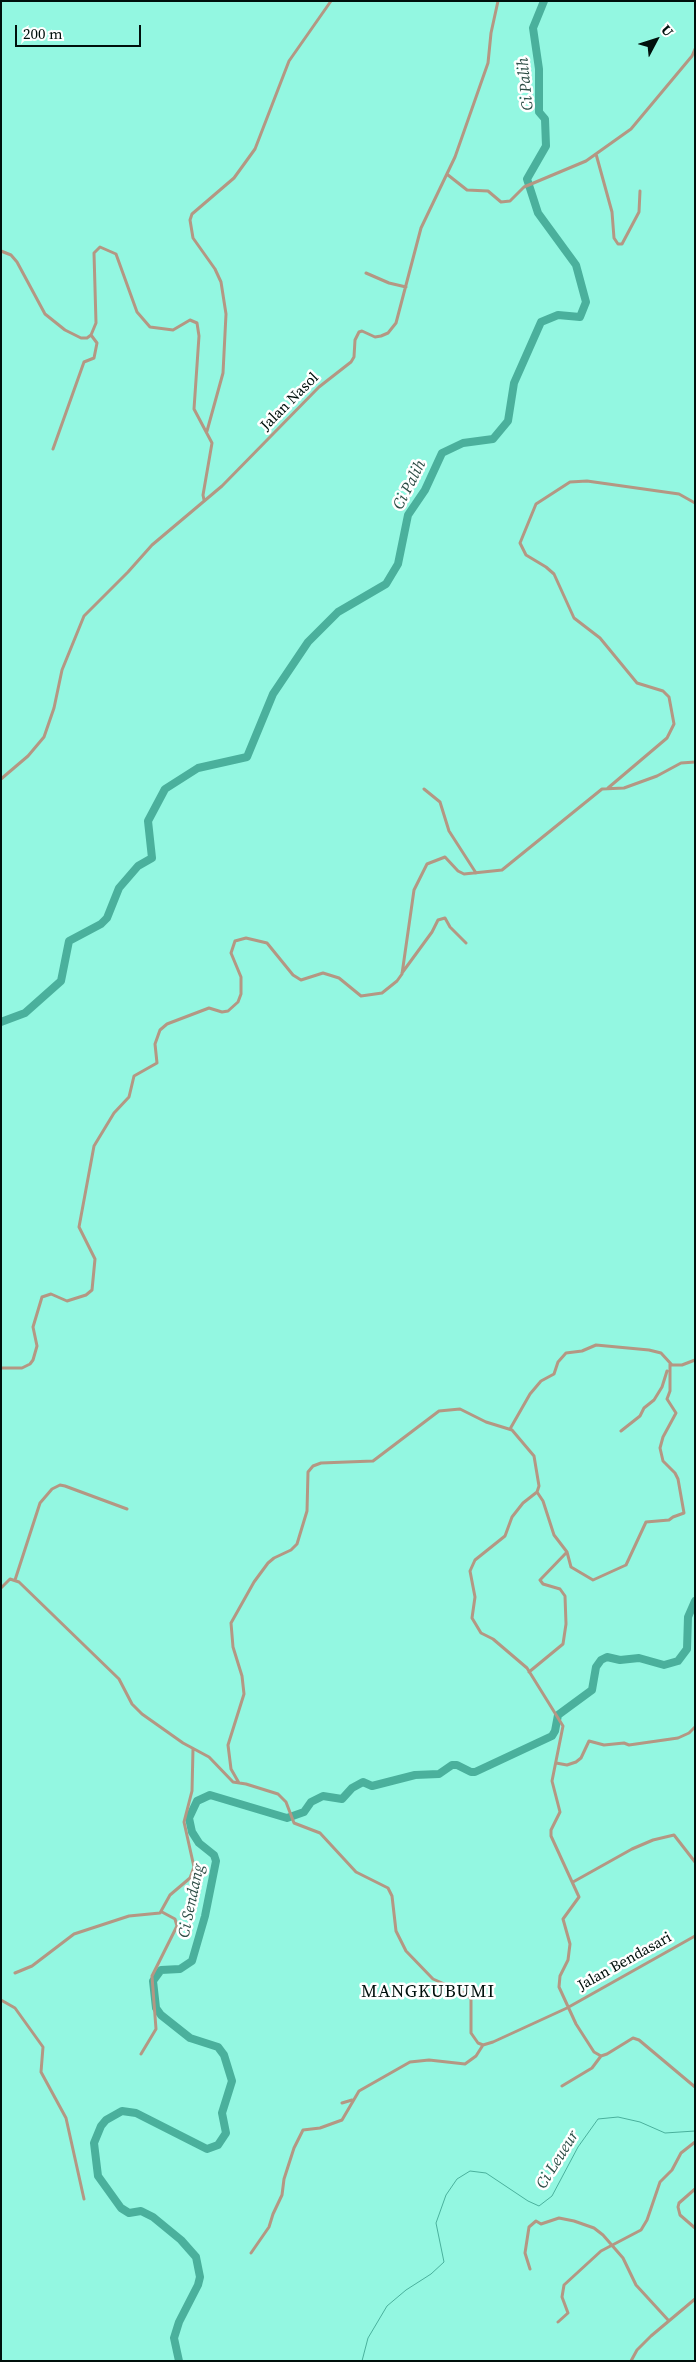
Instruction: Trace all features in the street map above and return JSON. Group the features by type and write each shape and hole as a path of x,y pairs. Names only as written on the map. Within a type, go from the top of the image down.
{"street":[{"path":"207,432 223,373 226,314 220,282 215,269 193,238 190,220 196,211 234,178 252,155 261,138 286,68 331,1"},
{"name":"Jalan Nasol","path":"1,779 28,756 44,737 54,708 62,670 84,616 152,545 253,456 319,386 351,362 354,357 355,340 359,332 362,331 376,337 388,332 396,323 421,228 448,175 488,63 491,33 498,1"},
{"path":"448,175 467,190 488,191 501,202 510,200 524,187 573,168 631,129 692,56 695,49"},
{"path":"596,154 612,212 614,238 618,244 623,242 639,212 640,191"},
{"path":"1,251 17,262 38,305 49,317 74,335 84,338 91,335 96,319 94,253 100,247 116,254 137,312 146,324 154,329 170,330 177,329 190,320 196,322 199,336 194,409 212,442 203,495 204,500"},
{"path":"366,273 389,283 406,287"},
{"path":"53,449 84,362 94,358 97,343 91,335"},
{"path":"402,974 413,893 425,866 445,856 460,873 498,872 508,867 598,792 608,788 667,738 674,724 669,697 663,691 637,683 600,638 574,618 554,574 526,555 520,542 536,504 570,482 587,481 679,494 695,503"},
{"path":"608,788 624,788 657,776 681,763 695,762"},
{"path":"424,789 440,802 449,831 476,873"},
{"path":"1,1368 22,1368 33,1360 37,1346 33,1326 42,1297 51,1294 67,1301 86,1295 92,1290 95,1259 79,1227 94,1146 116,1110 129,1097 134,1076 157,1063 155,1038 160,1030 167,1024 205,1009 228,1011 238,1002 241,994 241,977 231,953 235,941 246,938 265,942 298,979 303,980 320,973 329,975 339,978 356,993 365,997 382,993 395,983 432,932 438,920 445,918 450,927 466,943"},
{"path":"510,1429 534,1389 554,1374 558,1362 565,1354 582,1351 596,1345 649,1350 661,1353 670,1364 670,1391 667,1399 676,1412 663,1437 660,1448 663,1461 675,1473 678,1479 684,1512 669,1520 646,1522 626,1565 596,1580 591,1580 573,1570 567,1552 554,1535 543,1501 537,1492"},
{"path":"670,1364 681,1366 695,1360"},
{"path":"621,1431 640,1416 644,1408 653,1400 661,1388 670,1364"},
{"path":"239,1783 231,1769 228,1745 244,1694 242,1676 232,1647 230,1623 256,1579 268,1563 291,1550 296,1544 307,1510 308,1476 311,1469 321,1463 373,1461 440,1412 460,1410 486,1422 510,1429 534,1456 539,1484 537,1492 523,1503 512,1517 505,1536 476,1558 470,1571 475,1597 472,1620 481,1633 493,1639 503,1649 518,1659 529,1672 556,1713 563,1728 552,1783 560,1811 551,1830 551,1836 579,1899 563,1919 570,1944 568,1960 559,1982 567,2008 591,2047 601,2056"},
{"path":"15,1580 40,1503 52,1489 60,1485 65,1486 127,1509"},
{"path":"529,1672 563,1644 566,1624 565,1596 560,1589 543,1584 540,1580 567,1552"},
{"path":"1,1588 6,1582 15,1580"},
{"path":"15,1580 45,1606 119,1679 132,1704 142,1714 209,1757 230,1780 278,1794 286,1802 292,1820 297,1825 320,1834 356,1872 388,1888 392,1896 396,1931 406,1951 433,1979 468,1996 472,2004 471,2033 474,2039 483,2045 476,2056 465,2064 429,2060 410,2062 365,2087 353,2100 346,2116 338,2123 320,2128 307,2128 302,2132 294,2148 284,2179 282,2195 269,2227 251,2254"},
{"path":"556,1763 567,1765 576,1762 581,1758 590,1741 604,1745 624,1743 629,1745 678,1738 693,1729 695,1734"},
{"path":"15,1973 32,1966 74,1934 125,1917 162,1912 170,1895 190,1878 194,1871 184,1822 191,1795 193,1748"},
{"path":"573,1882 632,1849 653,1840 674,1835 695,1862"},
{"path":"141,2054 156,2029 152,1976 177,1926 176,1921 162,1912"},
{"name":"Jalan Bendasari","path":"483,2045 510,2035 567,2008 695,1936"},
{"path":"1,2000 15,2008 43,2047 41,2072 66,2118 84,2199"},
{"path":"562,2086 592,2068 601,2056 619,2049 633,2038 639,2040 695,2087"},
{"path":"342,2103 353,2100"},
{"path":"558,2322 568,2313 562,2297 564,2285 576,2272 612,2246 637,2233 644,2227 660,2182 671,2171 681,2153 695,2142"},
{"path":"695,2189 678,2207 680,2215 695,2228"},
{"path":"530,2269 525,2257 526,2233 536,2221 541,2224 559,2218 596,2229 623,2258 636,2285 670,2321"},
{"path":"631,2361 637,2350 695,2299"}],"waterway":[{"name":"Ci Palih","path":"1,1022 25,1013 61,981 69,941 101,924 107,918 119,888 138,866 152,858 148,821 165,789 198,768 247,757 273,694 308,642 338,612 386,584 398,564 408,515 425,490 442,453 463,443 493,439 508,421 514,383 541,322 558,315 580,317 586,302 576,265 538,213 527,179 546,146 545,119 539,112 539,69 533,28 544,1"},
{"name":"Ci Sendang","path":"179,2361 174,2338 179,2322 198,2285 200,2277 196,2257 181,2240 153,2217 141,2211 129,2213 121,2208 98,2176 94,2143 101,2126 106,2120 122,2111 136,2113 207,2149 218,2145 226,2133 222,2113 232,2081 224,2055 218,2047 190,2038 161,2015 156,2008 153,1981 161,1970 180,1969 192,1961 205,1916 216,1861 214,1855 199,1843 192,1832 189,1818 197,1801 210,1795 287,1818 304,1812 311,1802 323,1796 342,1799 352,1788 363,1782 372,1786 415,1775 439,1774 452,1765 475,1772 552,1736 555,1731 558,1715 592,1690 596,1667 601,1660 607,1657 620,1660 639,1658 664,1665 678,1661 687,1649 688,1617 695,1601"},
{"name":"Ci Leueur","path":"362,2361 368,2338 387,2306 406,2290 431,2274 444,2262 436,2223 446,2195 457,2179 470,2171 486,2173 528,2201 539,2206 552,2196 578,2147 598,2119 618,2117 640,2122 665,2133 695,2131"}],"district":[{"name":"MANGKUBUMI","path":"428,1992"}]}
